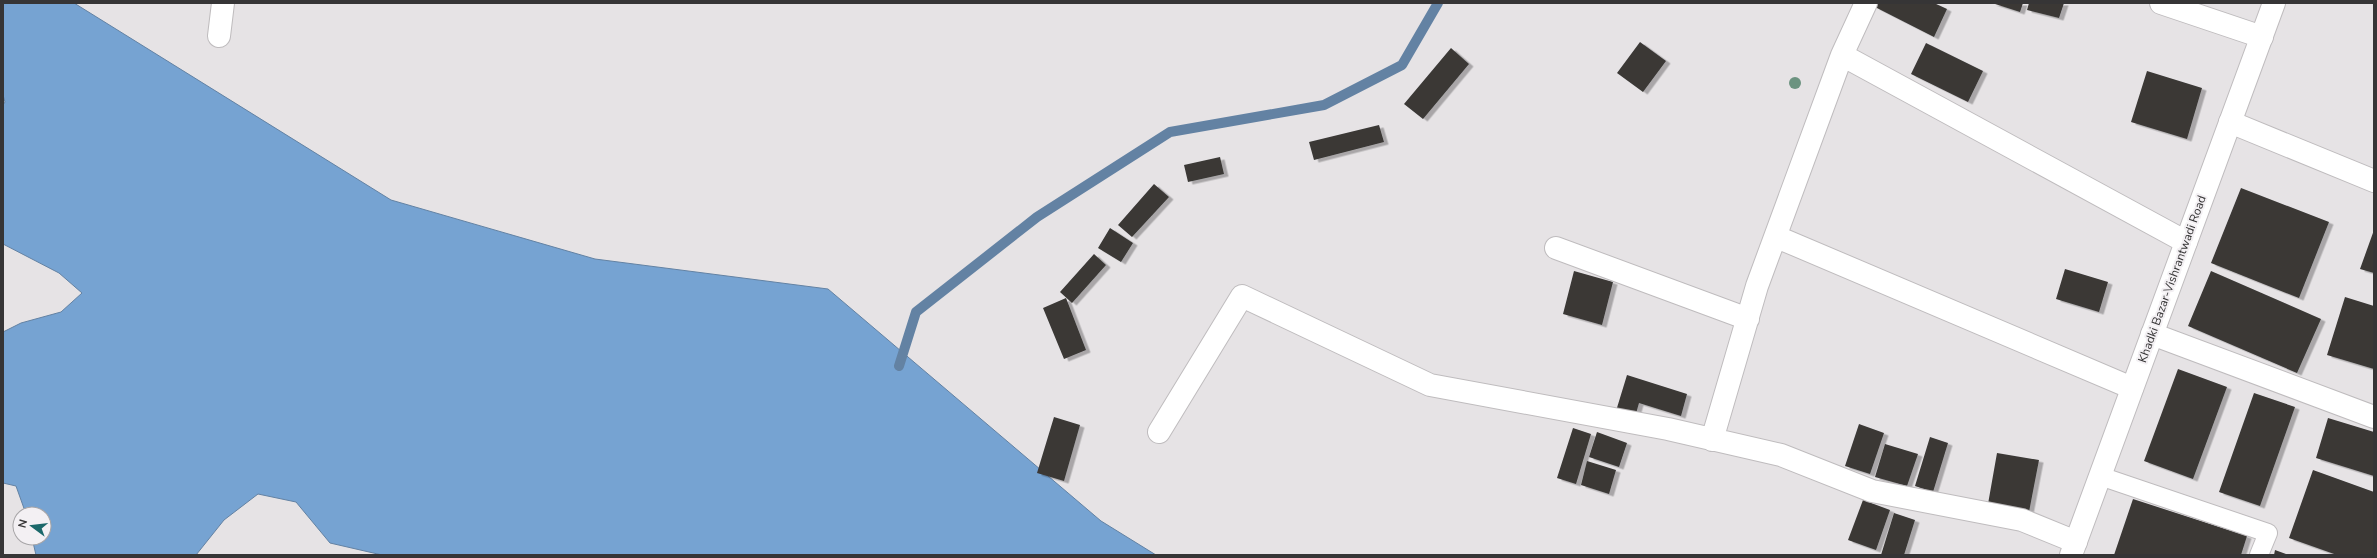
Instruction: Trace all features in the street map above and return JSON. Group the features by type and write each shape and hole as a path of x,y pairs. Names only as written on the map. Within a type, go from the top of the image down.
{"street":[{"path":"219,36 223,3"},
{"path":"1712,440 1757,286 1777,237 1842,55 1866,3"},
{"path":"2161,3 2262,37"},
{"name":"Khadki Bazar-Vishrantwadi Road","path":"2074,548 2274,3"},
{"path":"1842,55 2186,242"},
{"path":"2230,122 2374,181"},
{"path":"1777,237 2132,388"},
{"path":"1556,248 1748,319"},
{"path":"1159,432 1242,296 1430,385 1668,429 1781,455 1872,491 2022,520 2074,548"},
{"path":"2152,334 2374,417"}],"lane":[{"path":"2100,476 2268,533 2259,555"}],"water":[{"path":"3,3 74,3 391,200 595,259 828,289 1101,521 1156,555 382,555 330,543 296,502 258,494 224,520 196,555 36,555 34,546 52,546 52,506 23,506 16,486 3,483 3,332 21,323 61,312 82,293 59,273 3,244 3,105 5,102 3,95"}],"building":[{"path":"1877,3 1934,3 1947,9 1934,37 1875,7"},
{"path":"1992,3 2023,3 2020,12"},
{"path":"2029,3 2064,3 2059,18 2027,10"},
{"path":"1640,42 1666,61 1643,92 1617,73"},
{"path":"1926,43 1983,71 1968,102 1911,74"},
{"path":"1451,48 1469,64 1423,119 1404,104"},
{"path":"2147,71 2202,88 2187,139 2131,122"},
{"path":"1379,125 1384,142 1314,160 1309,142"},
{"path":"1220,157 1224,174 1188,182 1184,165"},
{"path":"1154,184 1169,197 1132,237 1118,225"},
{"path":"2241,188 2329,222 2299,298 2211,263"},
{"path":"1110,228 1133,243 1121,262 1098,248"},
{"path":"2374,230 2374,273 2360,269"},
{"path":"1094,254 1106,265 1072,303 1060,292"},
{"path":"2065,269 2108,282 2099,312 2056,299"},
{"path":"1574,271 1613,282 1602,325 1563,314"},
{"path":"2211,271 2321,319 2297,373 2188,326"},
{"path":"2345,297 2374,306 2374,369 2327,355"},
{"path":"1066,298 1086,350 1064,359 1043,308"},
{"path":"2178,369 2227,387 2193,479 2144,461"},
{"path":"1627,375 1687,394 1681,416 1639,403 1635,417 1616,411"},
{"path":"2254,393 2295,407 2260,506 2219,492"},
{"path":"1054,417 1080,425 1064,481 1037,473"},
{"path":"2328,418 2374,432 2374,476 2316,458"},
{"path":"1859,424 1884,433 1870,474 1845,466"},
{"path":"1573,428 1591,434 1576,484 1557,478"},
{"path":"1597,432 1627,443 1619,467 1589,457"},
{"path":"1930,437 1948,443 1933,492 1915,486"},
{"path":"1885,444 1918,454 1907,486 1875,477"},
{"path":"1997,453 2039,460 2029,512 1988,504"},
{"path":"1587,461 1616,470 1609,494 1581,485"},
{"path":"2313,470 2374,492 2374,555 2337,555 2289,538"},
{"path":"2133,499 2247,536 2241,555 2114,555"},
{"path":"1863,500 1890,510 1876,550 1848,540"},
{"path":"1894,513 1915,520 1904,555 1881,555"},
{"path":"2275,550 2289,555 2274,555"}],"waterway":[{"path":"899,366 916,312 1037,217 1170,132 1324,105 1402,65 1438,3"}]}
